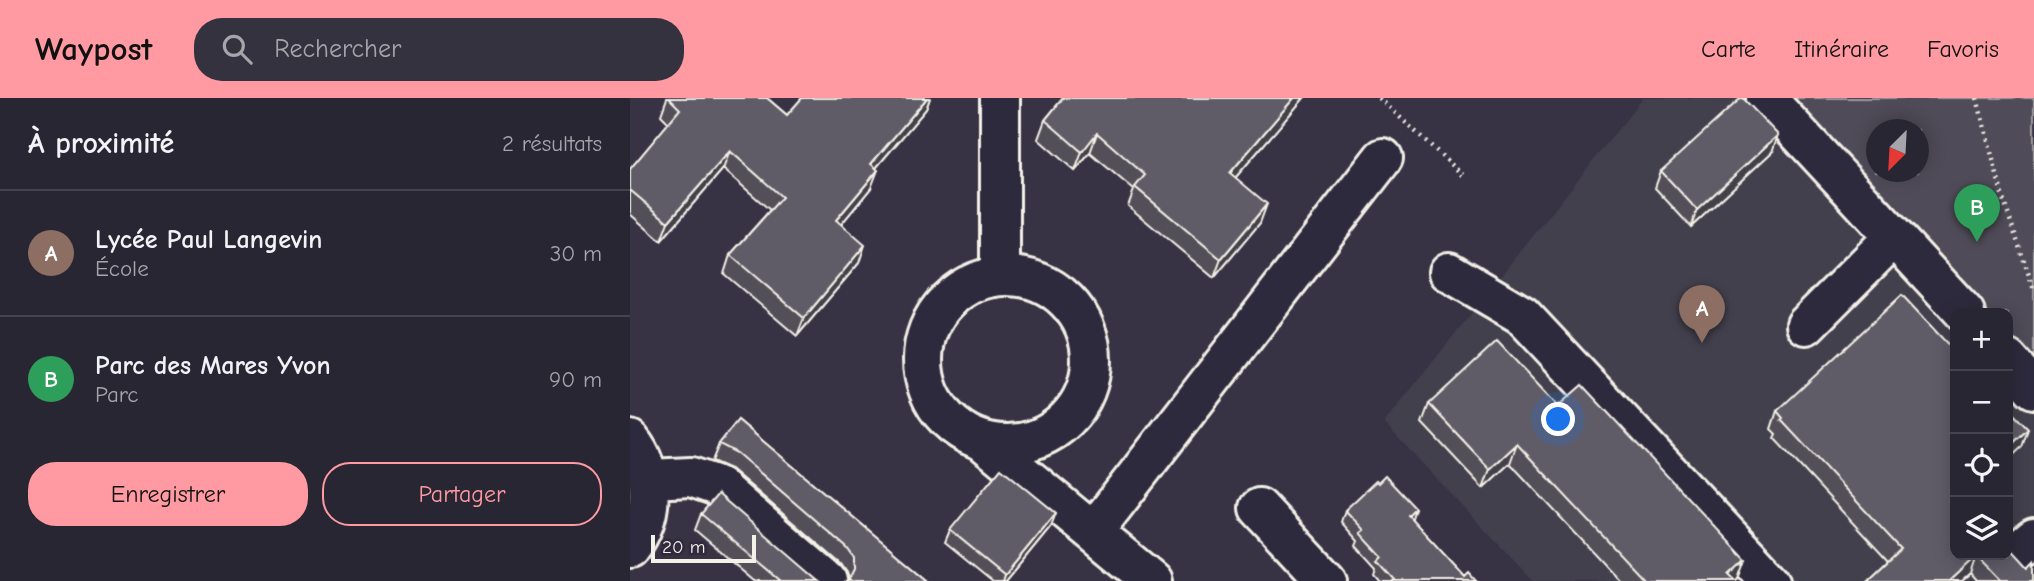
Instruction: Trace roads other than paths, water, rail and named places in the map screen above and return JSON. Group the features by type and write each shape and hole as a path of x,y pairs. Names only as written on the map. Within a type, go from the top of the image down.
{"street":[{"path":"1000,98 1000,276"},
{"path":"1766,98 1960,308"},
{"path":"1093,532 1383,158"},
{"path":"1806,325 1894,237"},
{"path":"1449,272 1522,315 1772,581"},
{"path":"1000,276 1020,276 1039,281 1071,304 1082,320 1089,339 1090,378 1072,413 1050,432 1023,443 1003,444 983,440 965,433 950,422 937,407 928,390 923,370 927,332 935,314 963,287 981,279 1000,276"},
{"path":"2013,366 2034,389"},
{"path":"630,440 640,452 649,478 648,506 642,532 630,548"},
{"path":"983,440 1152,581"},
{"path":"649,478 691,477 717,486 827,581"},
{"path":"1259,508 1327,581"}],"place":[{"name":"Parc des Mares Yvon","path":"1977,242"},
{"name":"Lycée Paul Langevin","path":"1702,343"}]}
